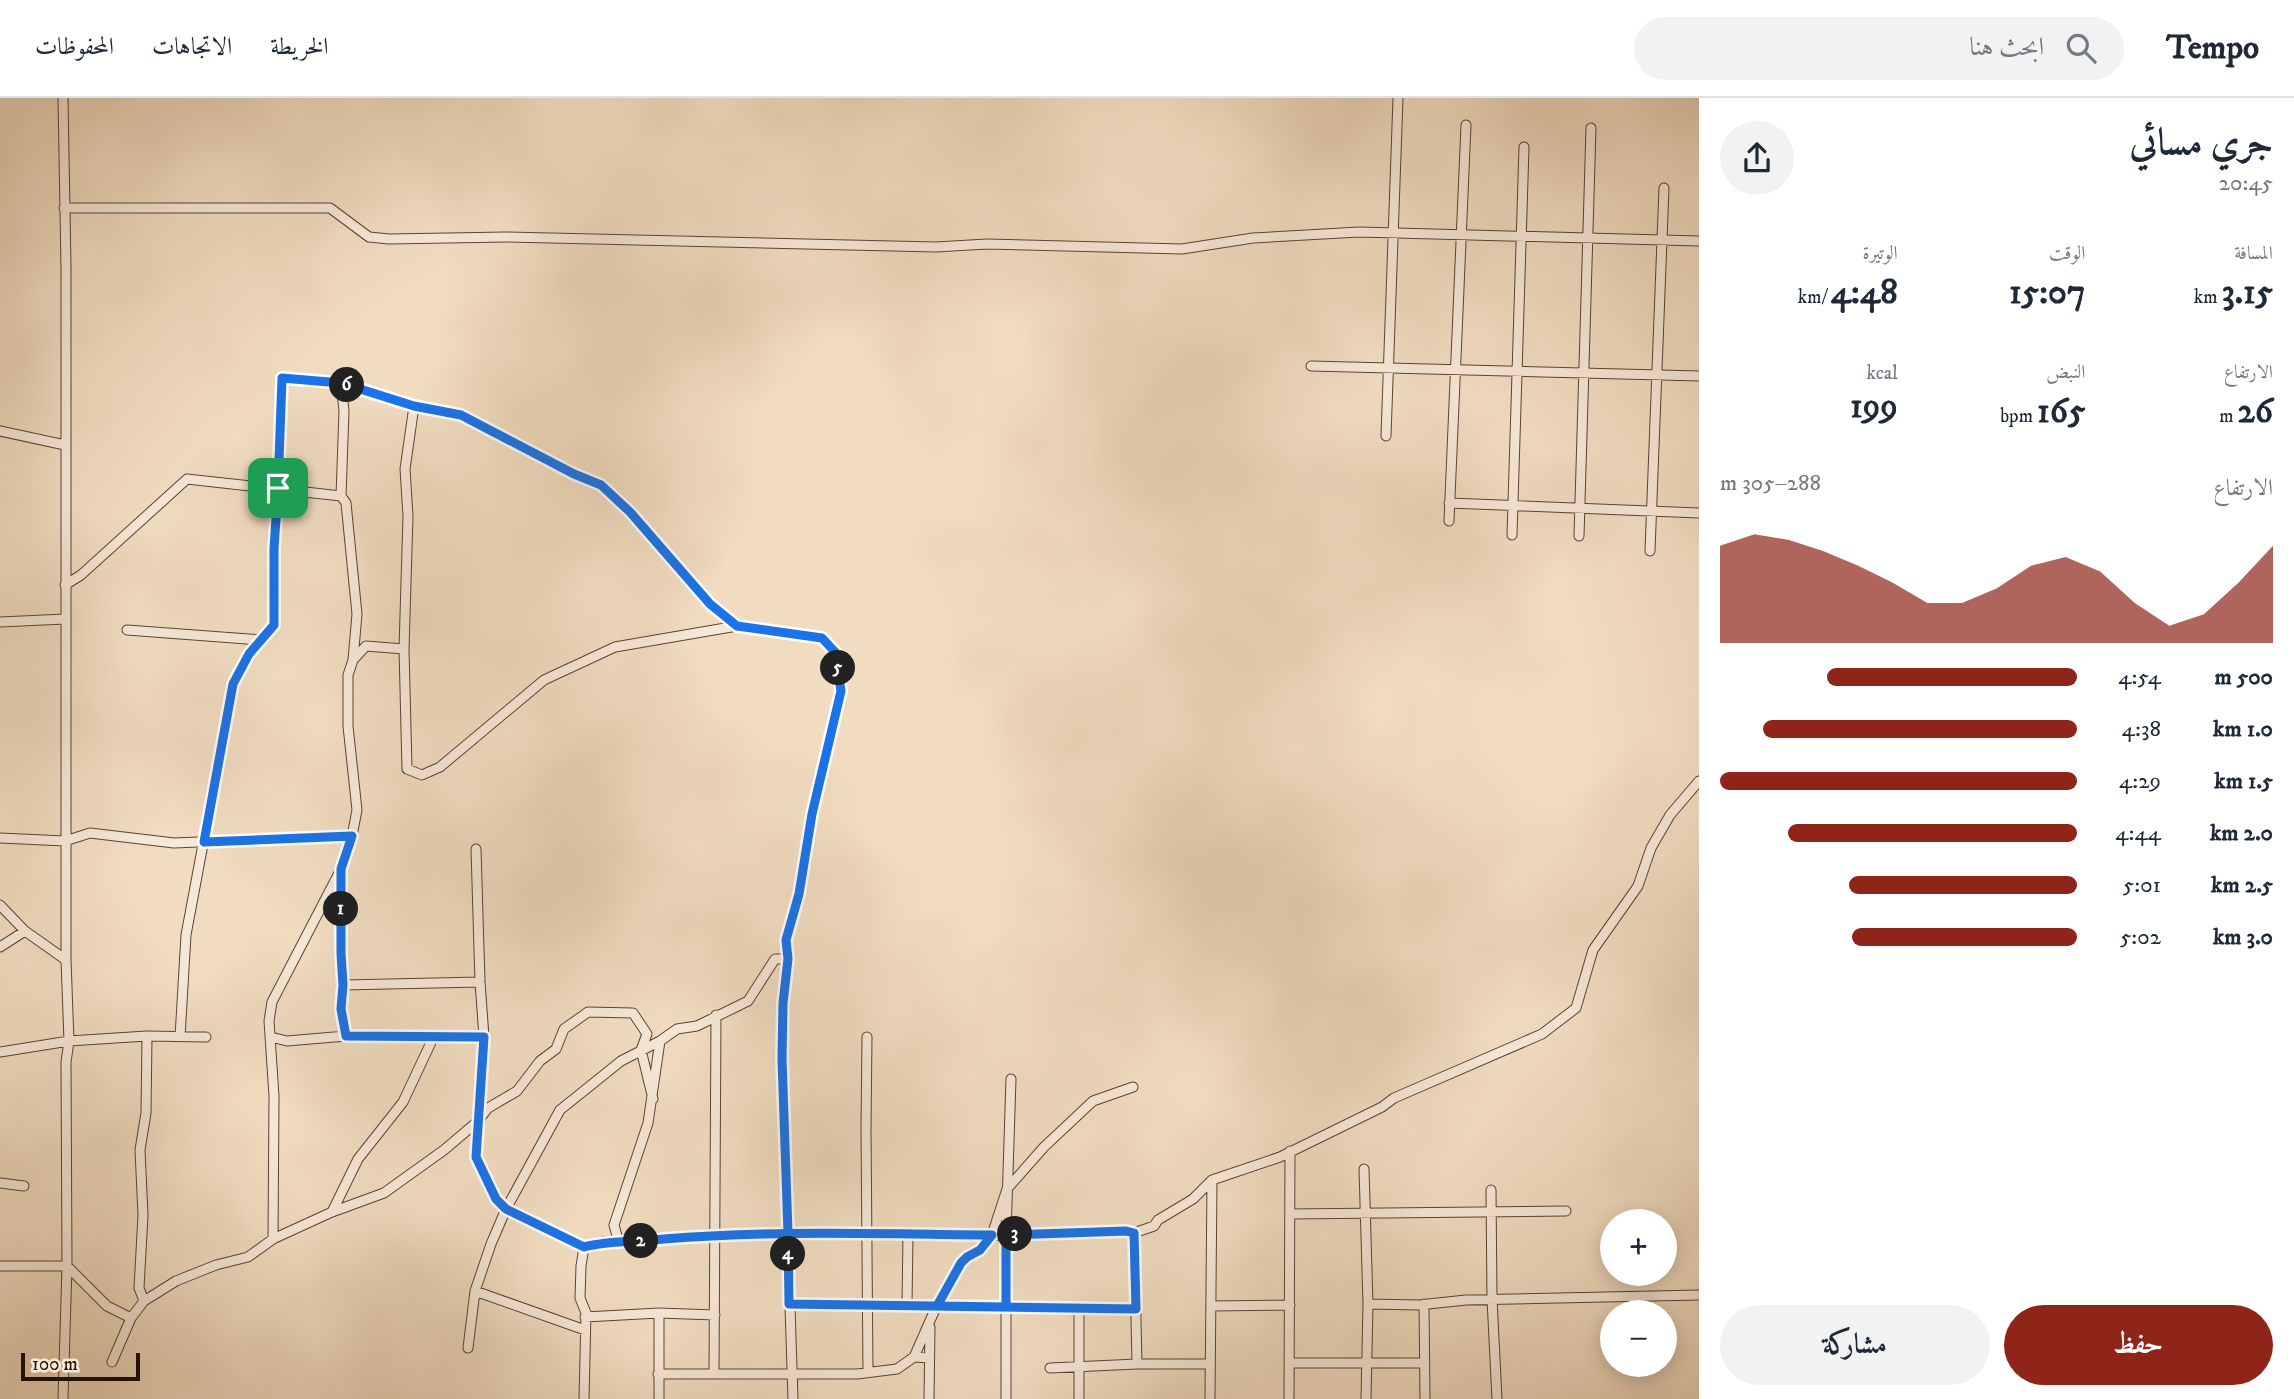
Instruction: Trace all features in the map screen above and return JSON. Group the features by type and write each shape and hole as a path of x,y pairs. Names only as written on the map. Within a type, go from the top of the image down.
{"street":[{"path":"63,98 66,268 65,841 69,1041 66,1062 63,1399"},
{"path":"1386,436 1398,98"},
{"path":"1449,521 1466,125"},
{"path":"1579,536 1591,128"},
{"path":"1513,535 1524,147"},
{"path":"1650,551 1664,188"},
{"path":"64,208 330,208 369,237 389,239 506,237 936,247 987,244 1182,249 1253,238 1359,232 1699,241"},
{"path":"1311,366 1699,376"},
{"path":"180,1037 186,935 233,684 249,654 274,625 274,549 282,378 341,383 414,406 461,415 574,474 601,485 630,512 710,604 737,626"},
{"path":"273,1239 274,1096 269,1021 272,1002 341,869 357,810 348,726 348,675 353,660 357,614 346,503 341,496 344,411 341,383"},
{"path":"414,406 405,469 408,516 404,649 407,769 422,775 440,767 544,680 615,647 737,626 822,638 835,652 841,691 812,814 799,894 786,940 788,959 783,1003 782,1059 793,1399"},
{"path":"0,431 65,445"},
{"path":"65,585 81,575 187,479 341,496"},
{"path":"1450,503 1699,513"},
{"path":"0,622 65,619"},
{"path":"127,630 261,640"},
{"path":"353,660 366,646 404,649"},
{"path":"476,849 484,1037 476,1157 496,1199 506,1209 584,1247 603,1242 618,1244 716,1235 788,1233 1134,1233 1154,1226 1158,1220 1193,1199 1212,1180 1290,1151 1382,1107 1394,1098 1542,1034 1576,1008 1593,950 1638,886 1651,848 1670,815 1699,781"},
{"path":"0,838 65,841 90,833 174,843 352,836"},
{"path":"341,869 341,1009 346,1036"},
{"path":"0,905 25,931 66,960"},
{"path":"0,947 25,931"},
{"path":"468,1348 475,1291 506,1209 560,1110 621,1061 660,1041 677,1028 697,1026 748,1002 775,959 788,959"},
{"path":"343,985 480,982"},
{"path":"112,1362 131,1318 144,1301 176,1281 216,1265 248,1257 273,1239 332,1212 384,1194 444,1150 477,1122 488,1108 517,1091 540,1061 556,1049 564,1029 588,1012 633,1013 647,1034 641,1050 653,1099"},
{"path":"714,1374 716,1015"},
{"path":"144,1301 139,1288 143,1215 140,1150 146,1113 147,1036"},
{"path":"0,1052 69,1041 147,1036 206,1037"},
{"path":"271,1037 288,1041 346,1036 484,1037"},
{"path":"332,1212 358,1159 403,1102 434,1036"},
{"path":"867,1037 868,1372"},
{"path":"618,1244 614,1225 648,1123 660,1041"},
{"path":"1006,1399 1006,1235 1012,1079"},
{"path":"658,1374 857,1374 897,1370 914,1357 934,1305 961,1263 980,1250 992,1235 1007,1189 1044,1147 1093,1101 1133,1087"},
{"path":"1289,1399 1290,1151"},
{"path":"1363,1169 1368,1304 1366,1399"},
{"path":"1210,1399 1212,1180"},
{"path":"0,1183 24,1186"},
{"path":"1491,1190 1492,1299 1497,1399"},
{"path":"1290,1214 1566,1211"},
{"path":"1134,1233 1138,1364"},
{"path":"907,1305 908,1234"},
{"path":"584,1247 580,1266 580,1298 585,1317 584,1399"},
{"path":"0,1266 66,1266 107,1306 131,1318"},
{"path":"475,1291 585,1330"},
{"path":"1368,1304 1699,1295"},
{"path":"789,1304 1136,1309"},
{"path":"1424,1304 1425,1399"},
{"path":"1211,1306 1290,1305"},
{"path":"1079,1309 1079,1399"},
{"path":"585,1317 659,1313 715,1315"},
{"path":"659,1313 659,1399"},
{"path":"929,1399 930,1321"},
{"path":"914,1357 929,1358"},
{"path":"1290,1363 1425,1363"},
{"path":"1050,1368 1210,1364"}],"route":[{"path":"278,488 274,549 274,625 249,654 233,684 204,842 352,836 341,869 341,1009 346,1036 484,1037 476,1157 496,1199 506,1209 584,1247 603,1242 618,1244 709,1235 788,1233 992,1235 980,1250 961,1263 954,1278 937,1306 1006,1307 1006,1235 1126,1231 1134,1233 1136,1309 789,1304 788,1233 782,1059 783,1003 788,959 786,940 799,894 812,814 841,691 835,652 822,638 737,626 710,604 630,512 601,485 574,474 461,415 414,406 341,383 282,378 278,488"}]}
